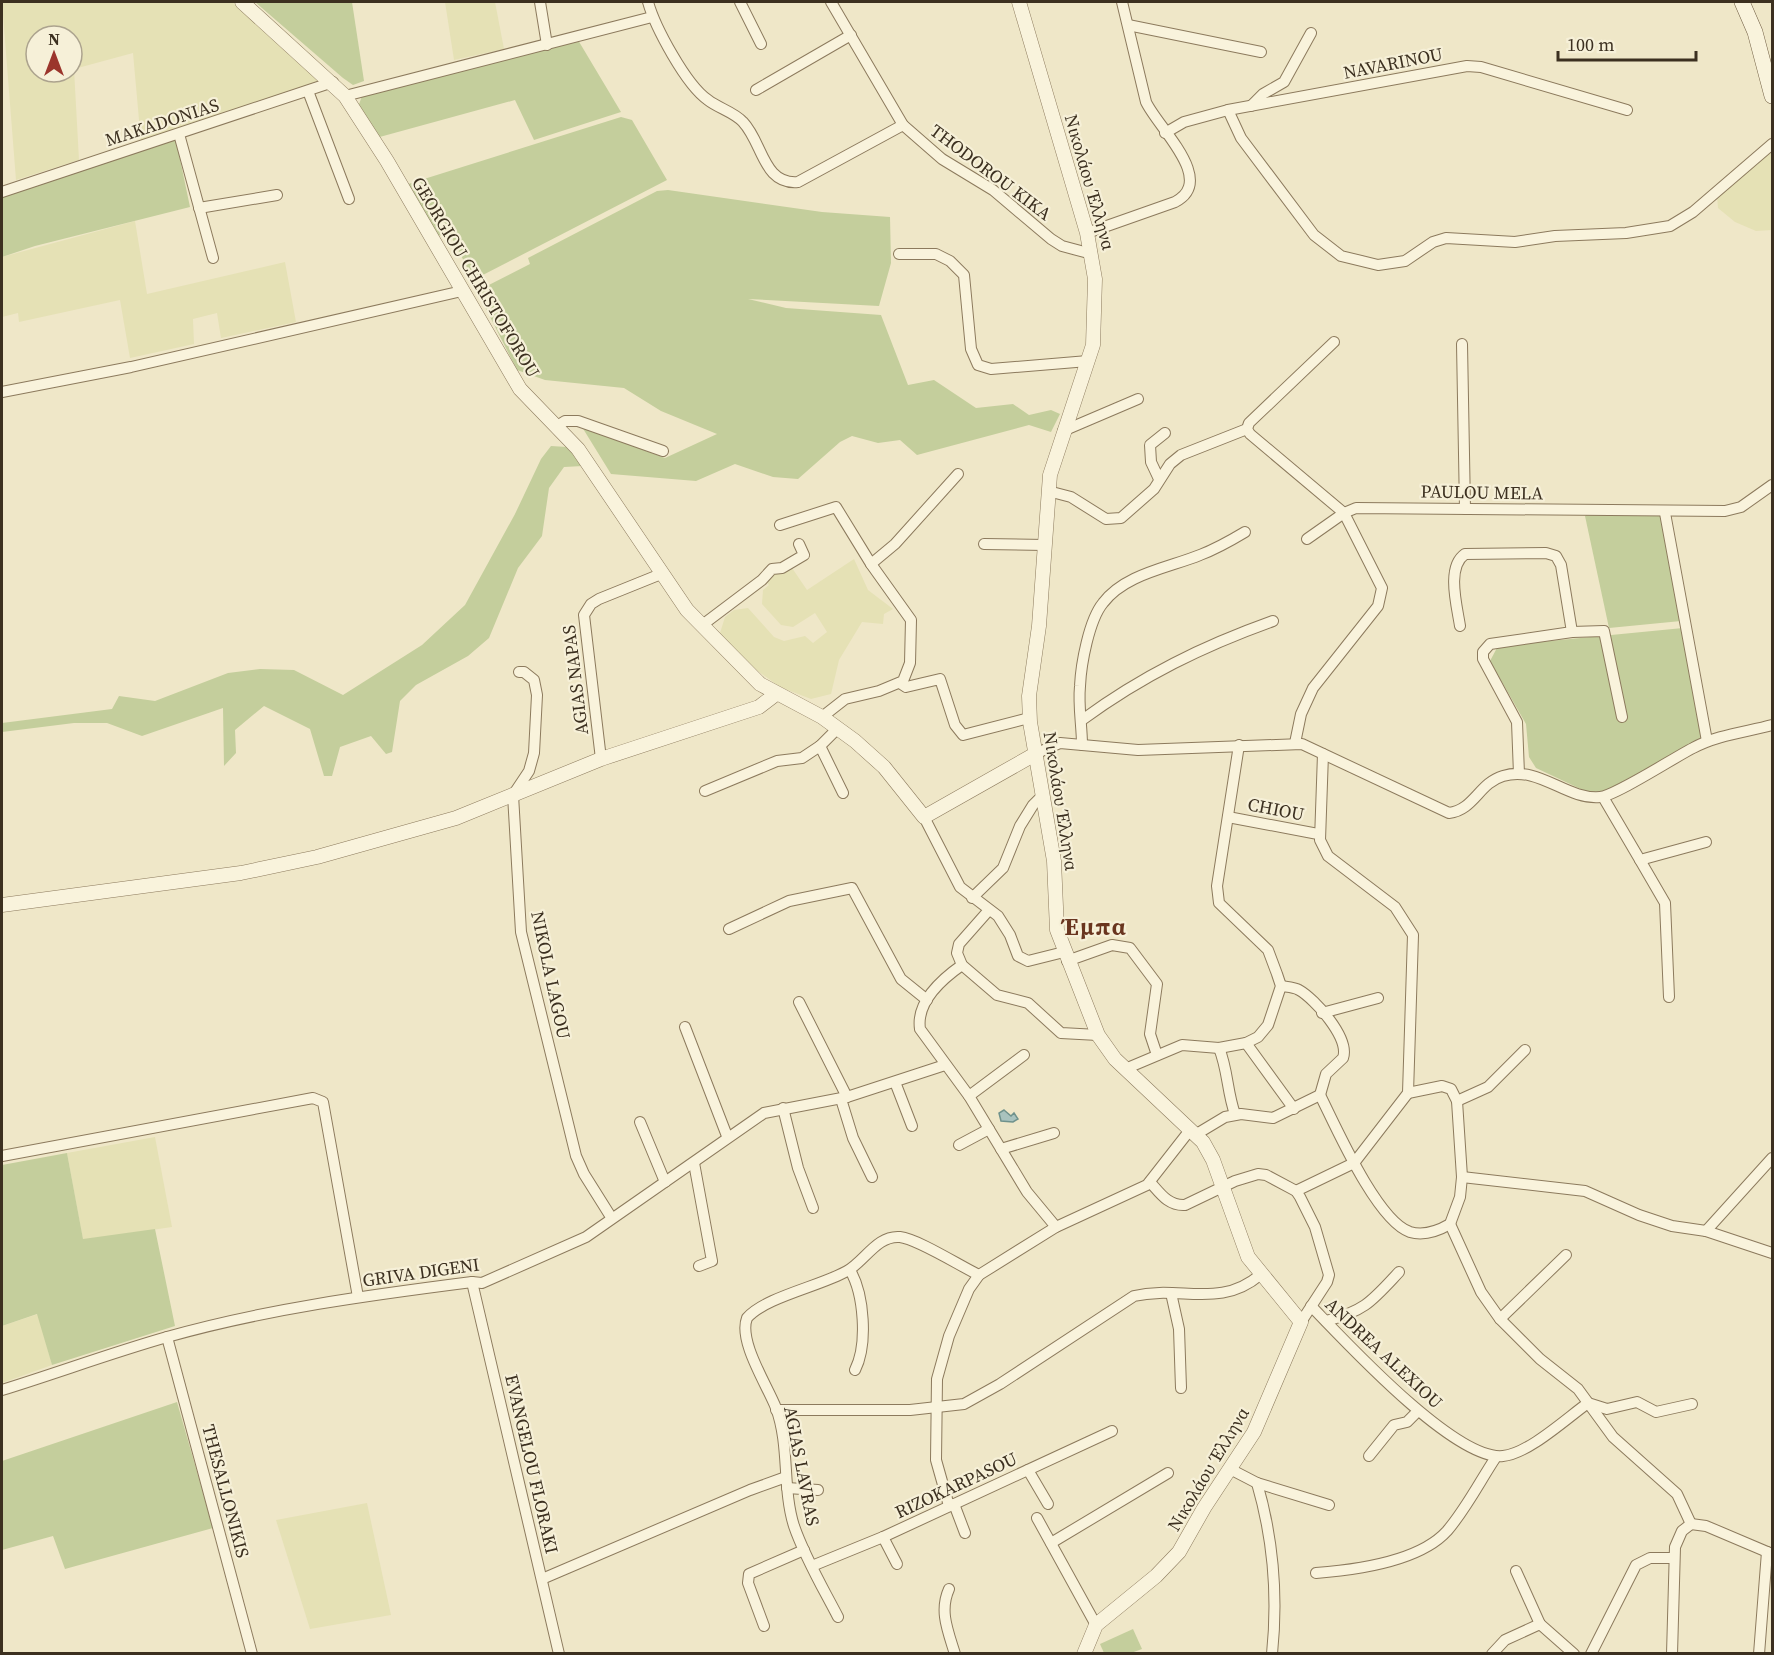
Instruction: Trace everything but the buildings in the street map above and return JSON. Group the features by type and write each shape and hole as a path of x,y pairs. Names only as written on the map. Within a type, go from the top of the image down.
{"main road":[{"path":"1742,2 1755,32 1773,96"}],"street":[{"name":"GEORGIOU CHRISTOFOROU","path":"242,2 333,82 345,96 520,389 557,426 587,462 661,574 701,626 747,672 776,694 822,717 838,728 884,767 924,817 960,886 1005,926 1022,959 1028,961 1065,956"},
{"path":"540,2 548,45"},
{"path":"648,2 652,17 668,48 705,99 743,122 776,177 786,183 798,182 903,125"},
{"path":"740,2 761,44"},
{"name":"THODOROU KIKA","path":"831,2 903,125 942,159 993,190 1051,239 1062,246 1092,254"},
{"name":"Νικολάου Έλληνα","path":"1019,2 1087,233 1095,279 1095,327 1088,361 1052,462 1039,626 1029,696 1029,718 1037,753 1054,861 1056,925 1065,956 1098,1035 1125,1069 1208,1150 1240,1240 1260,1275 1301,1322 1263,1416 1171,1563 1096,1624 1084,1653"},
{"path":"1087,233 1175,202 1186,194 1190,184 1189,168 1153,118 1146,102 1122,2"},
{"path":"345,96 652,17"},
{"path":"1128,26 1261,52"},
{"path":"1250,106 1263,94 1284,82 1311,33"},
{"path":"756,90 850,35"},
{"name":"NAVARINOU","path":"1166,133 1184,122 1228,110 1467,66 1481,67 1627,110"},
{"name":"MAKADONIAS","path":"2,192 333,82"},
{"path":"1284,82 1289,100"},
{"path":"308,91 349,199"},
{"path":"1228,110 1241,138 1323,244 1341,256 1378,265 1405,261 1433,242 1446,238 1515,242 1555,236 1626,233 1670,226 1693,212 1773,144"},
{"path":"179,134 213,258"},
{"path":"199,208 278,195"},
{"path":"898,255 936,255 950,261 964,275 971,349 978,365 991,369 1088,361"},
{"path":"2,392 131,367 462,291"},
{"path":"1295,743 1301,714 1313,687 1378,606 1382,595 1380,579 1344,513 1250,434 1247,429 1249,423 1334,342"},
{"path":"1462,344 1465,508"},
{"path":"1063,431 1138,399"},
{"path":"557,426 578,420 663,451"},
{"path":"1048,491 1071,497 1099,516 1113,520 1121,518 1154,489 1159,479 1181,455 1247,429"},
{"path":"1159,479 1151,462 1150,445 1166,433"},
{"path":"871,564 895,544 958,474"},
{"name":"PAULOU MELA","path":"1307,539 1344,513 1364,508 1665,513 1733,510 1773,485"},
{"path":"780,525 837,507 871,564 911,620 910,663 900,683 845,699 822,717"},
{"path":"1665,513 1707,741"},
{"path":"1082,745 1079,694 1082,667 1089,638 1103,603 1120,587 1136,578 1208,552 1245,532"},
{"path":"701,626 772,569 782,568 804,555 799,544"},
{"path":"984,544 1045,545"},
{"path":"1460,626 1455,590 1456,564 1459,558 1465,554 1546,553 1556,556 1561,565 1572,632"},
{"name":"AGIAS NAPAS","path":"602,759 584,615 591,604 599,599 661,574"},
{"path":"1082,720 1167,664 1272,621"},
{"path":"1519,774 1517,722 1485,666 1483,652 1495,642 1572,632 1604,631 1622,717"},
{"path":"513,795 529,771 534,753 537,694 534,680 524,672 519,672"},
{"path":"900,683 906,687 940,679 956,725 963,735 1029,718"},
{"path":"2,905 280,865 456,818 602,759 752,710 765,704 776,694"},
{"path":"924,817 1037,753 1060,743 1138,750 1295,743 1311,746 1323,754 1449,813 1464,808 1482,787 1494,779 1519,774 1540,778 1581,795 1603,797 1707,741 1773,725"},
{"path":"705,791 777,761 802,758 820,746 838,728"},
{"path":"1125,1069 1182,1045 1219,1048 1245,1042 1258,1037 1268,1025 1281,986 1268,950 1219,903 1217,885 1239,745"},
{"path":"820,746 843,793"},
{"path":"1296,1191 1354,1163 1408,1093 1413,935 1395,908 1328,856 1318,834 1323,754"},
{"name":"NIKOLA LAGOU","path":"513,795 521,932 576,1156 584,1174 611,1217"},
{"path":"972,898 1004,868 1020,826 1033,805 1043,795"},
{"path":"1603,797 1665,903 1670,997"},
{"name":"CHIOU","path":"1228,817 1318,834"},
{"path":"1640,860 1706,842"},
{"path":"729,929 789,901 852,888 902,980 927,1000"},
{"path":"989,910 959,944 957,953 962,965 997,996 1028,1003 1061,1033 1098,1035"},
{"path":"1065,956 1112,945 1130,948 1157,984 1150,1034 1157,1055"},
{"path":"962,965 949,974 927,1000 919,1013 920,1029 969,1096 1027,1192 1056,1227"},
{"path":"1281,986 1299,989 1341,1034 1344,1053 1326,1074 1320,1095 1354,1163 1375,1197 1405,1229 1426,1233 1450,1224"},
{"path":"1322,1013 1378,998"},
{"path":"799,1002 844,1098 853,1138 872,1177"},
{"path":"685,1027 727,1136"},
{"path":"1245,1042 1294,1109"},
{"path":"1219,1048 1227,1071 1229,1096 1235,1114"},
{"path":"1457,1101 1488,1087 1525,1050"},
{"path":"969,1096 1024,1056"},
{"name":"GRIVA DIGENI","path":"2,1390 167,1337 358,1297 472,1282 482,1283 573,1244 693,1163 727,1136 764,1113 844,1098 945,1065"},
{"path":"895,1082 912,1126"},
{"path":"1408,1093 1442,1086 1451,1089 1457,1101 1462,1177 1460,1197 1450,1224 1481,1292 1500,1318 1540,1359 1578,1389 1613,1437 1677,1494 1691,1524"},
{"path":"965,1533 951,1505 936,1460 935,1408 937,1379 946,1346 969,1289 979,1275 1056,1227 1140,1189 1150,1182 1192,1132 1235,1114 1273,1118 1320,1095"},
{"path":"2,1156 312,1098 323,1102 358,1297"},
{"path":"783,1108 798,1168 813,1208"},
{"path":"640,1122 665,1182"},
{"path":"959,1145 989,1129"},
{"path":"1001,1149 1054,1133"},
{"path":"1706,1231 1773,1158"},
{"path":"693,1163 712,1261 699,1266"},
{"path":"1150,1182 1165,1199 1178,1205 1185,1205 1222,1186 1262,1174 1296,1191 1315,1227 1329,1275 1327,1282 1301,1322"},
{"path":"1462,1177 1585,1191 1639,1215 1672,1226 1706,1231 1773,1253"},
{"path":"855,1370 860,1357 861,1328 857,1282 850,1270 881,1242 899,1237 908,1239 979,1275"},
{"path":"1500,1318 1566,1255"},
{"name":"AGIAS LAVRAS","path":"838,1617 794,1526 776,1410 746,1338 747,1318 764,1305 850,1270"},
{"path":"1326,1321 1351,1314 1368,1305 1398,1272"},
{"path":"776,1410 935,1408 974,1400 1134,1296 1155,1292 1222,1294 1248,1286 1260,1275"},
{"name":"EVANGELOU FLORAKI","path":"472,1282 559,1653"},
{"path":"1171,1293 1179,1329 1181,1388"},
{"name":"ANDREA ALEXIOU","path":"1311,1306 1418,1410 1470,1447 1483,1454 1496,1456"},
{"name":"THESALLONIKIS","path":"167,1337 252,1653"},
{"path":"1588,1403 1607,1409 1637,1402 1656,1412 1692,1404"},
{"path":"1316,1573 1355,1569 1380,1563 1435,1542 1456,1519 1496,1456 1520,1451 1588,1403"},
{"path":"1369,1456 1394,1425 1407,1422 1418,1410"},
{"name":"RIZOKARPASOU","path":"812,1566 883,1537 1112,1431"},
{"path":"1230,1469 1257,1483 1329,1505"},
{"path":"1028,1470 1048,1504"},
{"path":"1051,1543 1168,1473"},
{"path":"542,1579 750,1490 787,1482 818,1491"},
{"path":"1257,1483 1271,1550 1275,1610 1272,1653"},
{"path":"1037,1518 1096,1624"},
{"path":"1691,1524 1706,1526 1770,1553 1758,1653"},
{"path":"1672,1653 1674,1558 1678,1538 1691,1524"},
{"path":"883,1537 897,1564"},
{"path":"764,1626 748,1583 749,1574 804,1550"},
{"path":"1591,1653 1636,1565 1650,1558 1674,1558"},
{"path":"1516,1571 1540,1624 1574,1653"},
{"path":"949,1589 944,1599 944,1614 955,1653"},
{"path":"1492,1653 1505,1640 1540,1624"}],"shaded area":[{"path":"2,2 232,2 324,81 141,142 133,53 84,66 84,24 24,24 24,84 75,84 79,160 16,180"},
{"path":"445,2 495,2 504,49 454,60"},
{"path":"1771,151 1772,230 1756,231 1735,222 1718,208 1717,196"},
{"path":"135,221 147,294 285,262 296,322 221,338 217,313 193,319 194,344 130,358 120,300 19,322 18,313 2,317 2,257"},
{"path":"854,559 868,590 893,609 884,614 883,624 862,622 839,660 831,694 811,699 780,687 755,669 720,633 725,617 734,610 748,608 774,637 784,641 805,636 813,643 827,632 815,613 793,627 781,625 762,604 763,590 769,585 764,579 790,565 807,590"},
{"path":"155,1137 172,1227 83,1240 67,1153"},
{"path":"38,1314 52,1365 2,1383 2,1326"},
{"path":"367,1503 391,1615 310,1629 276,1520"}],"green space":[{"path":"255,2 352,2 364,81 353,85 343,78"},
{"path":"578,40 621,112 534,140 515,100 376,138 358,107 362,96"},
{"path":"621,117 632,120 667,180 477,278 470,273 450,234 436,236 405,185"},
{"path":"176,140 190,207 35,246 2,257 2,197"},
{"path":"668,190 822,212 890,217 891,263 879,306 748,299 786,308 881,315 908,385 934,380 976,408 1013,404 1029,415 1051,410 1060,414 1051,432 1029,425 917,455 900,440 878,443 852,436 840,442 798,479 773,477 735,464 696,481 611,474 582,427 665,458 717,434 661,411 624,388 545,380 517,370 477,291 530,264 528,258 657,191"},
{"path":"551,446 567,447 583,466 564,467 549,488 542,536 518,568 489,638 468,656 416,685 400,701 392,752 386,754 371,736 340,747 332,776 324,776 310,729 264,706 235,730 236,753 224,766 223,708 142,736 107,723 74,723 2,732 2,723 112,709 119,696 155,701 228,673 260,669 294,670 343,695 422,645 465,605 515,514 541,459"},
{"path":"1589,513 1663,516 1681,621 1609,628 1585,516"},
{"path":"1683,628 1702,738 1602,793 1587,792 1536,768 1529,757 1526,724 1490,661 1498,646"},
{"path":"67,1153 83,1239 155,1229 175,1326 52,1365 37,1314 2,1326 2,1165"},
{"path":"177,1402 213,1528 65,1569 53,1536 2,1550 2,1461"},
{"path":"1133,1629 1142,1649 1131,1653 1104,1653 1100,1644"}],"water":[{"path":"1004,1110 1011,1116 1014,1113 1018,1119 1013,1122 1001,1121 999,1113"}],"district":[{"name":"Έμπα","path":"1094,926"}]}
